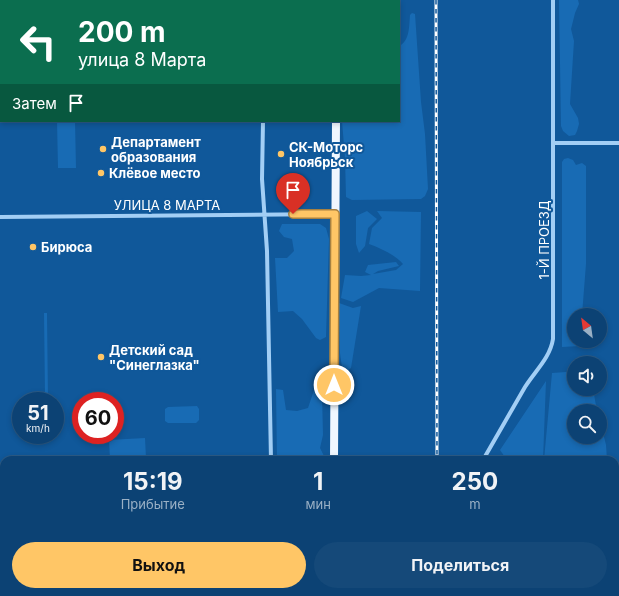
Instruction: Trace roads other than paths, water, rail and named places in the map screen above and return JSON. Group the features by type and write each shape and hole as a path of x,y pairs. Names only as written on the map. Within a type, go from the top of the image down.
{"main road":[{"path":"334,456 336,122"}],"street":[{"name":"1-Й ПРОЕЗД","path":"485,456 526,386 548,355 552,346 554,330 553,0"},
{"path":"263,122 262,180 265,214 270,363 271,456"},
{"path":"553,143 619,144"},
{"name":"УЛИЦА 8 МАРТА","path":"0,217 335,214"}],"railway":[{"path":"436,0 437,456"}],"place":[{"name":"Департамент образования","path":"103,149"},
{"name":"СК-Моторс Ноябрьск","path":"281,154"},
{"name":"Клёвое место","path":"101,173"},
{"name":"Бирюса","path":"33,247"},
{"name":"Детский сад \"Синеглазка\"","path":"101,357"}]}
